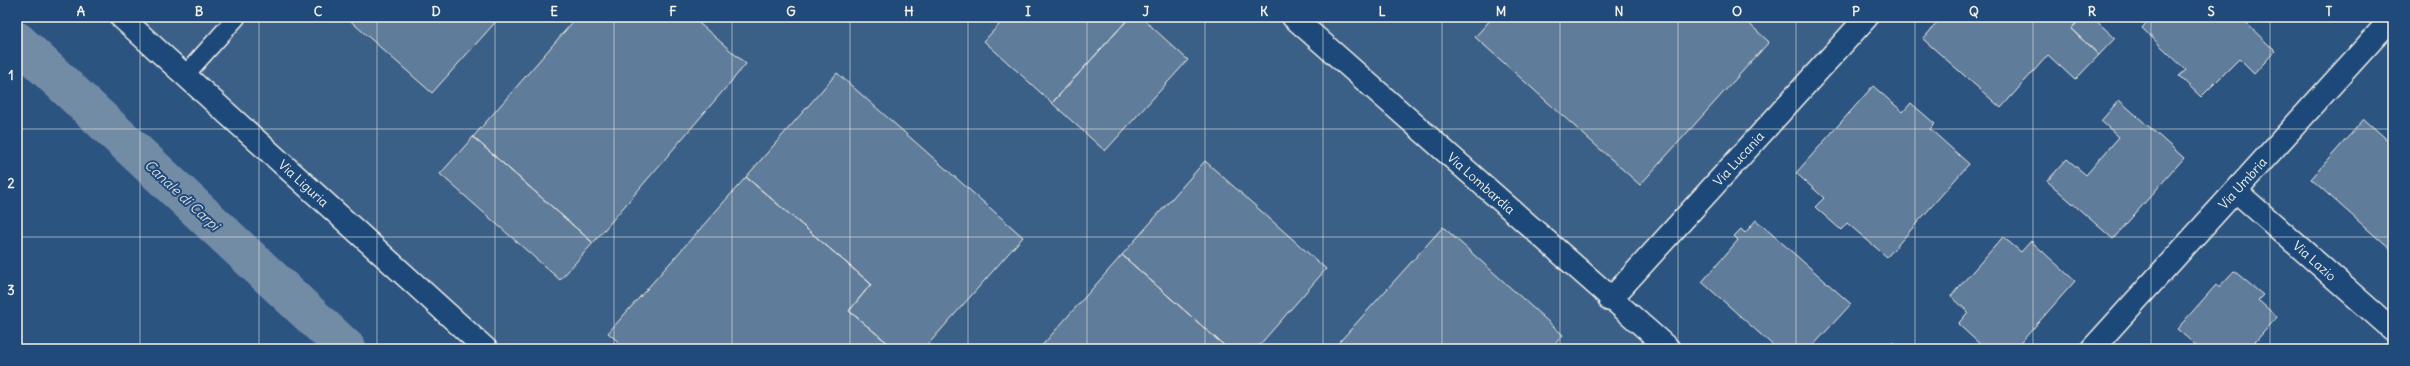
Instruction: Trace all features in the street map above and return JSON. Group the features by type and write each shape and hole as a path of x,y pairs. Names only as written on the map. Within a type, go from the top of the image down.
{"street":[{"name":"Via Liguria","path":"121,17 486,349"},
{"name":"Via Lombardia","path":"1293,17 1610,300 1669,349"},
{"name":"Via Lucania","path":"1610,300 1867,17"},
{"name":"Via Umbria","path":"2092,349 2393,17"},
{"name":"Via Lazio","path":"2236,191 2393,330"}],"lane":[{"path":"185,75 237,17"}],"shaded area":[{"path":"103,17 1863,17 1616,296 1680,349 468,349"}],"building":[{"path":"346,17 500,17 432,93"},
{"path":"577,17 692,17 746,64 593,243 473,137"},
{"path":"771,17 782,17 777,22"},
{"path":"1006,17 1130,17 1052,103 984,41"},
{"path":"1130,17 1141,17 1188,60 1105,151 1052,103"},
{"path":"1493,17 1742,17 1769,42 1640,185 1475,37"},
{"path":"1942,17 2082,17 2071,29 2099,55 2075,80 2048,55 2001,108 1923,39"},
{"path":"2082,17 2092,17 2115,38 2099,55 2071,29"},
{"path":"2151,17 2240,17 2275,51 2254,74 2239,59 2201,97 2179,76 2186,70 2142,28"},
{"path":"837,73 1023,237 924,349 895,349 849,311 871,284 746,177"},
{"path":"1873,86 1903,112 1911,103 1935,124 1930,129 1969,164 1887,257 1847,223 1841,230 1815,207 1824,198 1796,173"},
{"path":"2119,100 2184,158 2113,239 2047,181 2067,159 2086,175 2119,137 2101,121"},
{"path":"2364,119 2393,145 2392,251 2311,179"},
{"path":"473,137 593,243 560,280 440,174"},
{"path":"1205,161 1326,269 1256,349 1228,349 1122,255"},
{"path":"746,177 871,284 849,311 895,349 627,349 608,333"},
{"path":"1756,220 1851,304 1810,349 1777,349 1702,282 1738,240 1734,236 1741,229 1745,233"},
{"path":"1443,227 1563,335 1550,349 1333,349"},
{"path":"2003,237 2021,252 2031,241 2075,281 2015,349 1985,349 1958,324 1968,312 1951,296"},
{"path":"1122,255 1228,349 1039,349"},
{"path":"2234,271 2263,295 2258,300 2277,317 2249,349 2200,349 2177,329 2216,285 2219,287"},
{"path":"1892,342 1900,349 1886,349"}],"waterway":[{"name":"Canale di Carpi","path":"17,41 347,349"}]}
